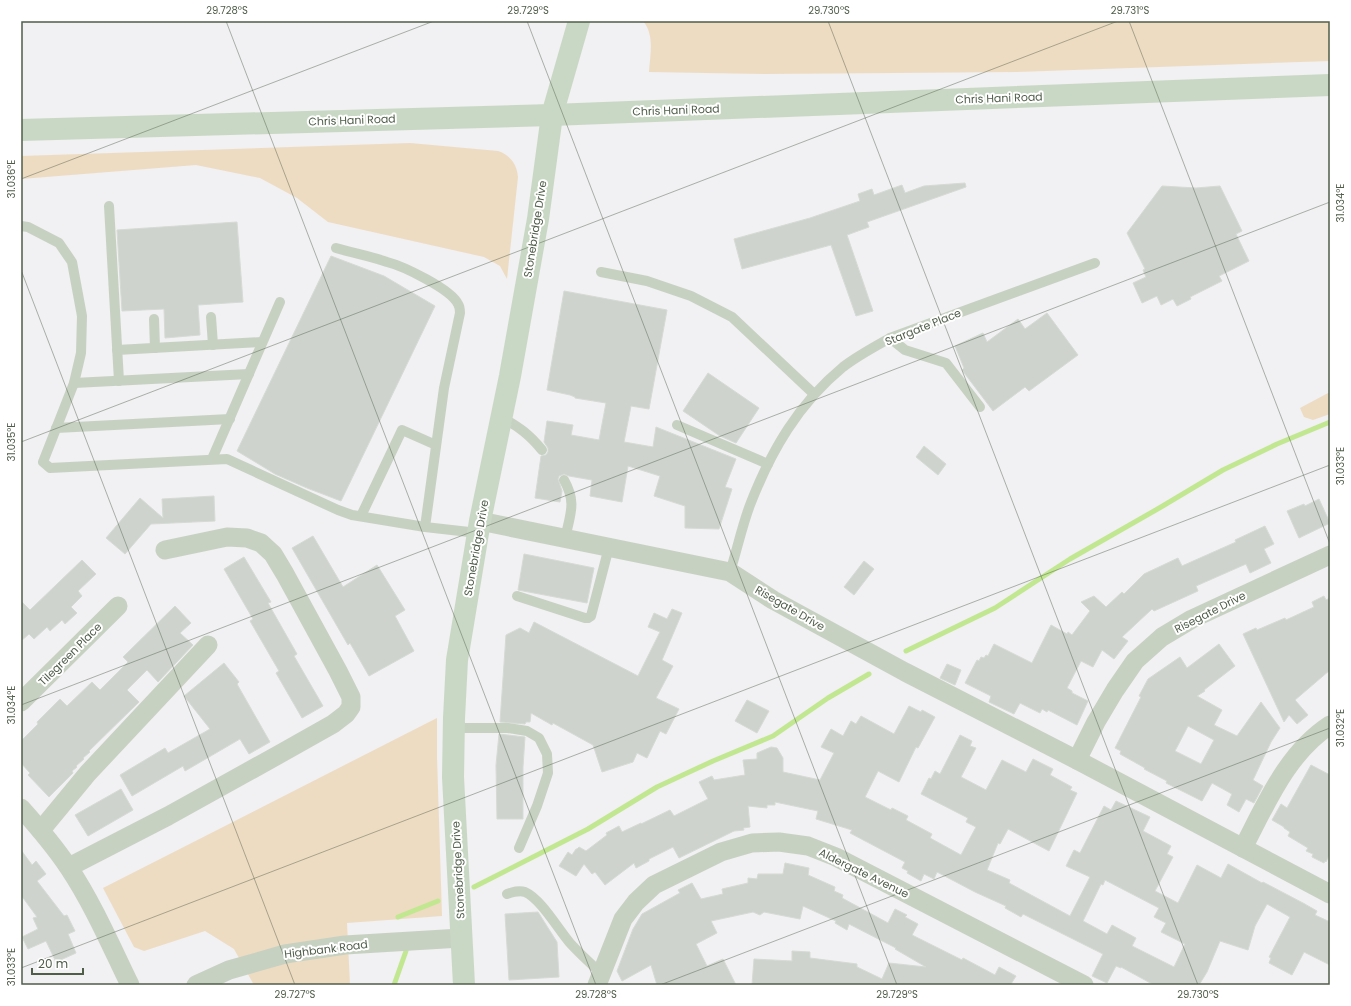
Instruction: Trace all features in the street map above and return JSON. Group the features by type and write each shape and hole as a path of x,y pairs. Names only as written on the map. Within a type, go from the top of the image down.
{"main road":[{"name":"Stonebridge Drive","path":"464,985 453,777 457,660 479,527 538,219 552,115 579,21"},
{"name":"Chris Hani Road","path":"21,130 552,115 1330,85"}],"street":[{"name":"Risegate Drive","path":"479,527 565,538 730,572 772,600 905,672 1077,760 1330,894"},
{"path":"69,867 168,816 333,724 346,714 351,707 351,698 285,574 273,554 261,543 247,538 227,537 165,550"},
{"name":"Risegate Drive","path":"1077,760 1096,722 1115,690 1135,661 1162,637 1192,619 1330,555"},
{"name":"Tilegreen Place","path":"21,702 118,606"},
{"path":"41,830 88,773 208,645"},
{"path":"1243,848 1282,775 1302,750 1322,730 1330,725"},
{"path":"21,808 41,830 69,867 101,926 130,985"},
{"name":"Aldergate Avenue","path":"599,979 623,919 636,902 654,886 720,852 752,843 779,842 808,846 836,857 1084,985"},
{"name":"Highbank Road","path":"196,985 229,970 285,954 345,945 461,938"}],"lane":[{"path":"108,206 119,380"},
{"path":"21,226 28,227 59,242 72,262 82,316 81,353 74,383 43,462 50,468 227,459 338,510 361,516 425,527 479,527"},
{"path":"336,248 389,262 442,288 459,305 460,313 444,388 425,527"},
{"name":"Stargate Place","path":"730,572 750,505 774,450 802,407 844,367 890,338 1096,263"},
{"path":"601,272 647,281 691,296 732,317 766,347 814,394"},
{"path":"212,459 280,302"},
{"path":"211,317 213,345"},
{"path":"154,319 155,348"},
{"path":"890,338 905,350 946,363 980,407"},
{"path":"117,350 262,342"},
{"path":"74,383 249,374"},
{"path":"501,417 517,426 531,437 542,450"},
{"path":"56,428 230,419"},
{"path":"677,426 768,464"},
{"path":"361,516 402,430 436,445"},
{"path":"564,480 571,496 572,507 565,538"},
{"path":"517,596 585,618 590,617 609,547"},
{"path":"454,728 508,728 528,731 539,738 547,754 548,773 537,806 519,848"},
{"path":"507,894 516,891 524,892 533,897 544,908 599,979"}],"shaded area":[{"path":"643,21 1330,21 1330,61 1017,72 766,74 649,72 651,45 649,32"},
{"path":"410,143 498,151 506,155 512,161 516,168 518,177 507,279 500,266 484,257 328,222 297,198 260,178 196,165 21,179 21,156"},
{"path":"1330,392 1330,414 1313,420 1304,417 1300,408"},
{"path":"437,718 442,916 347,923 350,985 254,985 234,949 205,931 144,951 134,947 103,888"}],"building":[{"path":"965,183 966,187 867,222 869,227 847,235 873,311 856,316 831,245 742,269 734,239 810,218 860,201 858,194 872,189 874,195 902,185 905,193 924,186"},
{"path":"1162,186 1196,188 1220,186 1242,231 1236,234 1249,261 1219,276 1222,281 1190,297 1191,299 1177,306 1173,299 1161,305 1157,296 1142,303 1133,283 1146,277 1143,270 1145,269 1127,233"},
{"path":"237,222 243,302 198,305 200,335 165,338 164,309 122,311 117,230"},
{"path":"331,256 384,276 435,306 341,501 275,474 237,451"},
{"path":"564,291 667,310 649,409 631,406 624,442 653,447 656,427 736,459 725,487 732,489 719,529 685,528 685,506 654,496 660,476 628,466 622,502 590,496 592,480 564,474 559,476 558,479 562,491 560,502 535,498 541,456 546,455 548,452 548,448 544,442 547,421 573,425 571,435 599,440 606,403 575,398 570,395 547,390"},
{"path":"1047,313 1078,355 1029,391 1025,387 993,411 962,370 964,368 955,346 983,333 987,342 1018,319 1025,329"},
{"path":"708,373 759,408 736,443 720,436 683,411"},
{"path":"924,446 946,464 938,475 916,457"},
{"path":"214,496 215,521 151,524 125,554 106,538 140,498 163,518 162,499"},
{"path":"1319,499 1330,523 1299,538 1287,511 1304,504 1305,506"},
{"path":"1265,526 1274,544 1264,549 1271,563 1250,573 1246,564 1196,586 1198,591 1154,611 1152,609 1122,637 1128,641 1114,659 1102,650 1093,667 1081,661 1067,688 1072,691 1072,693 1088,701 1077,725 1048,710 1047,712 1042,709 1040,713 1020,703 1014,714 989,702 991,696 965,683 977,660 979,661 981,657 984,658 986,655 988,656 994,644 1032,663 1051,625 1067,634 1068,632 1072,635 1090,611 1081,602 1094,596 1106,607 1122,592 1124,594 1144,574 1178,558 1182,566 1236,542 1235,540"},
{"path":"313,536 343,587 377,565 405,610 395,616 414,651 369,676 350,643 348,645 292,548"},
{"path":"524,554 594,568 587,603 518,590"},
{"path":"244,557 271,602 268,603 297,654 294,656 323,706 302,718 276,673 279,671 250,621 253,619 224,569"},
{"path":"82,560 96,574 78,591 82,596 71,607 77,613 65,624 62,620 50,631 47,627 34,639 29,634 21,641 21,601 30,610"},
{"path":"864,561 874,569 854,595 844,587"},
{"path":"1324,596 1326,600 1330,598 1330,670 1295,700 1308,715 1297,724 1289,715 1284,722 1243,634 1256,628 1257,630 1285,618 1286,620 1314,607 1312,602"},
{"path":"175,606 191,623 180,633 193,645 158,682 147,670 127,690 139,702 89,751 90,752 72,771 73,773 49,797 28,775 30,773 21,763 21,741 38,724 37,722 60,699 67,706 92,682 100,690 128,662 123,657"},
{"path":"672,609 682,613 662,660 673,666 656,698 679,709 666,734 660,731 647,758 637,753 633,762 602,772 593,745 553,723 552,725 531,713 530,722 526,722 525,724 500,722 506,635 520,628 529,633 534,622 638,676 660,632 648,627 654,613 667,619"},
{"path":"1219,644 1235,666 1197,696 1222,710 1214,725 1237,736 1261,702 1280,728 1271,742 1253,780 1263,786 1254,803 1246,799 1239,812 1227,805 1232,794 1212,783 1202,801 1166,783 1167,781 1120,754 1121,751 1115,748 1141,697 1139,696 1148,679 1180,657 1187,668","holes":["1188,726 1214,740 1201,764 1175,751"]},
{"path":"224,663 239,682 237,684 270,742 249,754 240,739 185,771 183,766 132,796 120,775 165,748 168,753 210,729 184,696"},
{"path":"947,664 961,670 955,685 940,678"},
{"path":"747,700 769,711 757,733 735,721"},
{"path":"909,706 921,712 922,710 935,717 918,748 916,747 899,782 878,771 865,797 891,810 892,808 908,816 906,820 932,834 930,838 961,855 976,827 966,822 968,818 921,794 929,778 931,779 935,771 940,774 960,735 972,741 970,746 976,748 961,777 986,790 1002,760 1026,772 1033,759 1053,769 1050,775 1072,787 1070,790 1077,793 1049,851 1008,829 1000,844 998,843 987,870 1010,880 1009,883 1070,916 1090,877 1066,866 1074,850 1080,853 1104,806 1111,810 1116,801 1150,817 1143,831 1171,846 1167,854 1173,857 1155,891 1178,903 1197,865 1221,878 1228,864 1303,903 1317,911 1315,915 1330,922 1330,965 1304,952 1292,975 1269,963 1271,958 1269,957 1290,917 1267,904 1255,926 1248,950 1220,941 1207,972 1199,985 1154,985 1121,967 1116,966 1107,983 1092,976 1103,954 1023,914 1021,917 1005,908 1006,906 937,872 934,879 924,874 921,881 907,873 908,871 902,868 905,862 850,833 852,830 816,819 818,811 775,802 775,805 767,805 767,808 748,806 750,827 743,828 744,830 734,831 679,858 673,847 649,859 649,861 636,868 634,863 605,885 595,872 592,874 584,864 576,876 559,866 568,852 572,855 579,847 586,851 607,835 606,833 619,826 622,832 670,810 674,816 708,799 699,782 712,776 714,780 745,775 743,760 757,759 757,753 771,747 777,748 783,758 783,772 820,780 834,753 821,747 831,729 843,736 851,721 856,724 861,716 894,734","holes":["1105,880 1159,908 1154,917 1166,923 1161,932 1185,944 1174,967 1132,946 1136,938 1112,925 1107,934 1083,921 1101,884 1103,885"]},
{"path":"499,734 525,737 523,767 523,819 497,819 496,765"},
{"path":"1311,765 1330,775 1330,853 1326,862 1325,861 1324,863 1312,857 1313,854 1306,851 1308,848 1288,836 1290,832 1272,820 1281,804 1287,808"},
{"path":"121,789 133,810 88,836 75,815"},
{"path":"21,850 32,865 36,861 46,874 37,881 64,916 67,915 75,931 68,934 76,953 56,962 46,941 28,949 22,937 38,929 33,918 37,917 21,895"},
{"path":"785,863 809,868 808,875 835,887 834,891 843,895 842,898 888,923 895,909 907,915 905,917 918,924 912,935 962,960 963,958 995,975 999,967 1016,976 1011,984 1013,985 752,985 754,959 792,961 792,951 810,952 810,958 857,964 857,967 882,979 889,963 926,967 895,949 896,948 849,924 847,930 835,923 836,921 803,906 800,919 764,912 760,915 753,912 711,921 717,933 696,944 707,966 723,959 736,985 657,985 651,965 622,981 617,971 633,929 642,914 680,893 678,890 692,883 701,899 723,894 722,889 748,883 748,878 757,879 758,874 783,874"},
{"path":"538,912 557,942 559,977 509,980 505,914"}],"waterway":[{"path":"906,651 995,608 1070,559 1223,470 1277,444 1330,422"},
{"path":"474,887 588,829 657,787 713,761 773,736 828,698 869,674"},
{"path":"398,917 438,901"},
{"path":"394,985 406,951"}]}
